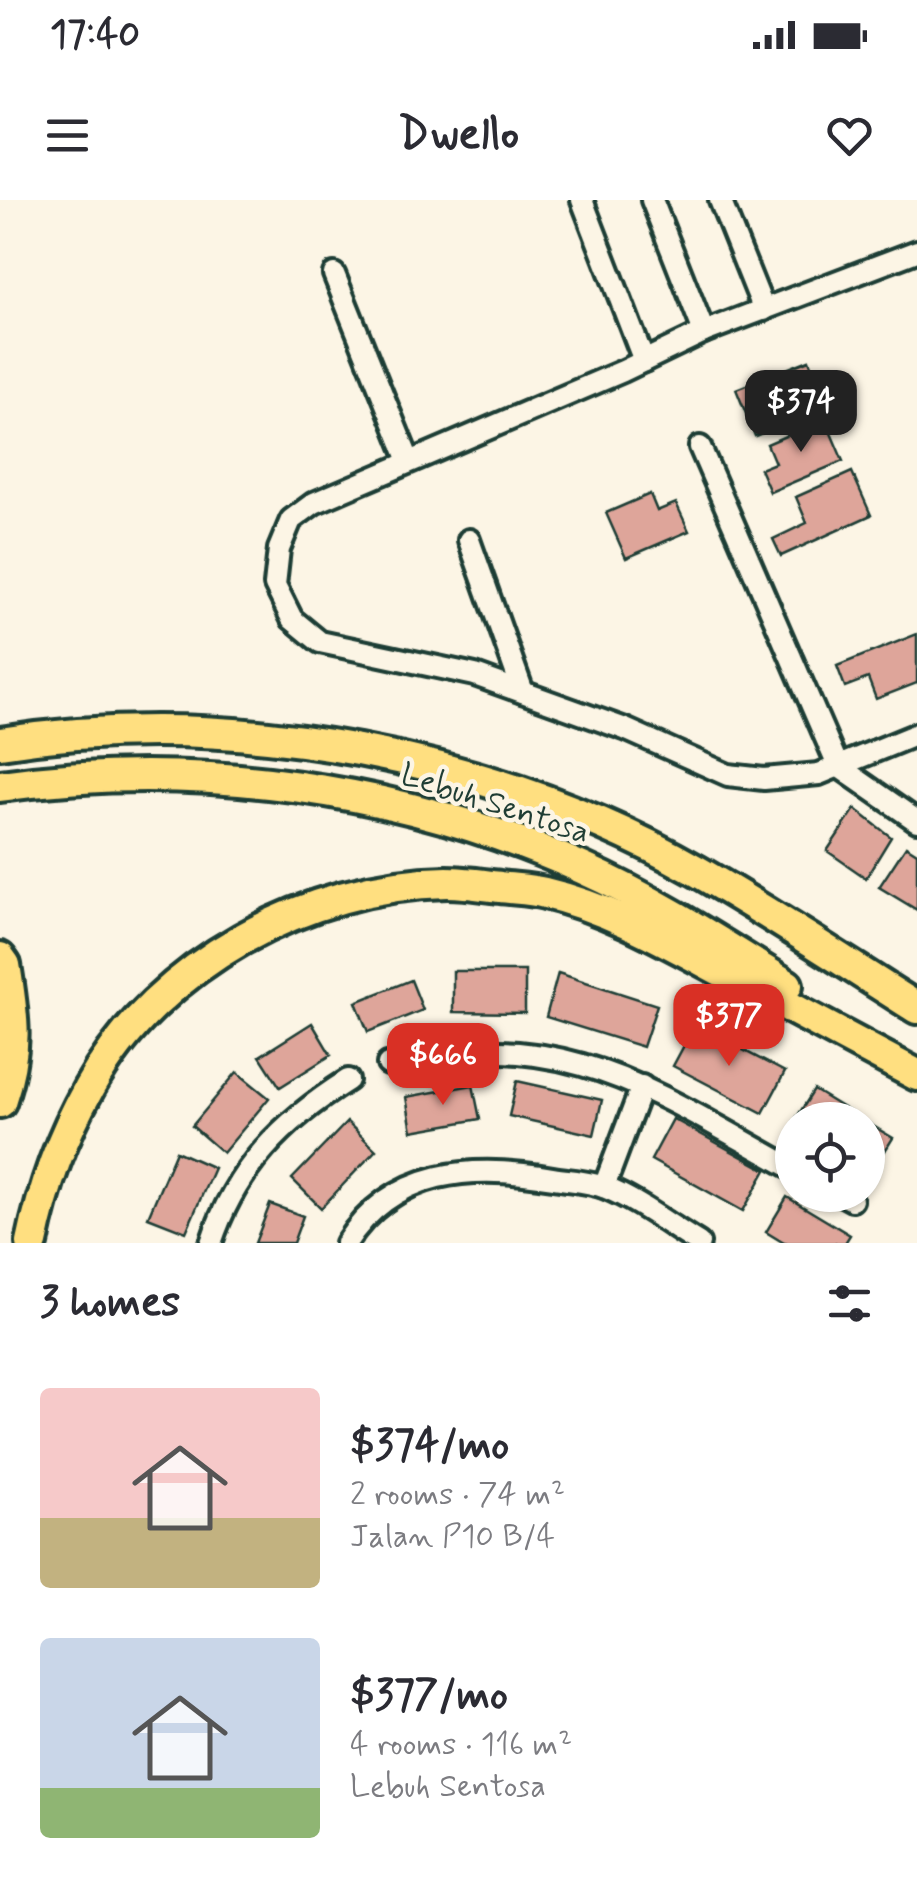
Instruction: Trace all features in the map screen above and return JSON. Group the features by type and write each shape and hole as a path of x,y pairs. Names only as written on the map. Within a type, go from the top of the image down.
{"main road":[{"name":"Lebuh Sentosa","path":"0,743 64,733 226,733 395,757 487,781 600,825 696,870 917,1008"},
{"name":"Lebuh Sentosa","path":"0,786 68,776 223,778 298,786 387,803 474,827 581,867 671,913 917,1065"},
{"path":"32,1243 40,1203 63,1141 90,1085 127,1034 151,1009 210,959 254,933 316,905 376,889 448,882 544,892 633,924 917,1075"},
{"path":"0,958 5,966 15,1023 11,1070 0,1102"}],"street":[{"path":"582,200 644,361"},
{"path":"652,200 704,332"},
{"path":"720,200 764,310"},
{"path":"917,251 704,332 314,503 292,520 279,550 275,585 292,619 320,642 475,675 626,728 728,776 819,774 917,734"},
{"path":"334,274 409,461"},
{"path":"700,447 838,766 917,822"},
{"path":"469,540 524,692"},
{"path":"388,1064 436,1053 518,1052 560,1058 642,1086 775,1159"},
{"path":"211,1243 232,1190 256,1157 313,1102 348,1080"},
{"path":"604,1187 642,1086"},
{"path":"346,1243 386,1200 405,1186 482,1170 512,1171 604,1187 699,1243"}],"building":[{"path":"809,360 827,407 755,436 736,389"},
{"path":"825,419 843,461 770,492 760,469 775,463 767,444"},
{"path":"852,472 871,515 781,556 773,539 807,523 796,497"},
{"path":"650,494 657,511 676,503 689,531 626,558 606,513"},
{"path":"917,634 917,683 876,699 868,678 845,687 837,666"},
{"path":"855,809 891,837 866,878 827,851"},
{"path":"906,846 917,853 917,910 879,887"},
{"path":"453,971 525,971 525,1013 453,1012"},
{"path":"558,973 657,1005 643,1047 546,1017"},
{"path":"411,980 423,1010 368,1032 356,1002"},
{"path":"312,1023 331,1055 280,1087 260,1056"},
{"path":"695,1025 785,1072 763,1113 673,1066"},
{"path":"237,1072 269,1098 223,1153 192,1126"},
{"path":"517,1081 602,1100 594,1135 509,1116"},
{"path":"473,1085 480,1119 412,1131 406,1097"},
{"path":"814,1090 834,1102 806,1102"},
{"path":"673,1119 766,1170 743,1211 651,1160"},
{"path":"347,1122 376,1150 321,1208 292,1179"},
{"path":"885,1133 893,1138 885,1151"},
{"path":"176,1151 214,1168 186,1232 148,1217"},
{"path":"270,1204 303,1216 293,1243 255,1243"},
{"path":"778,1212 812,1212 850,1235 845,1243 784,1243 766,1232"}]}
